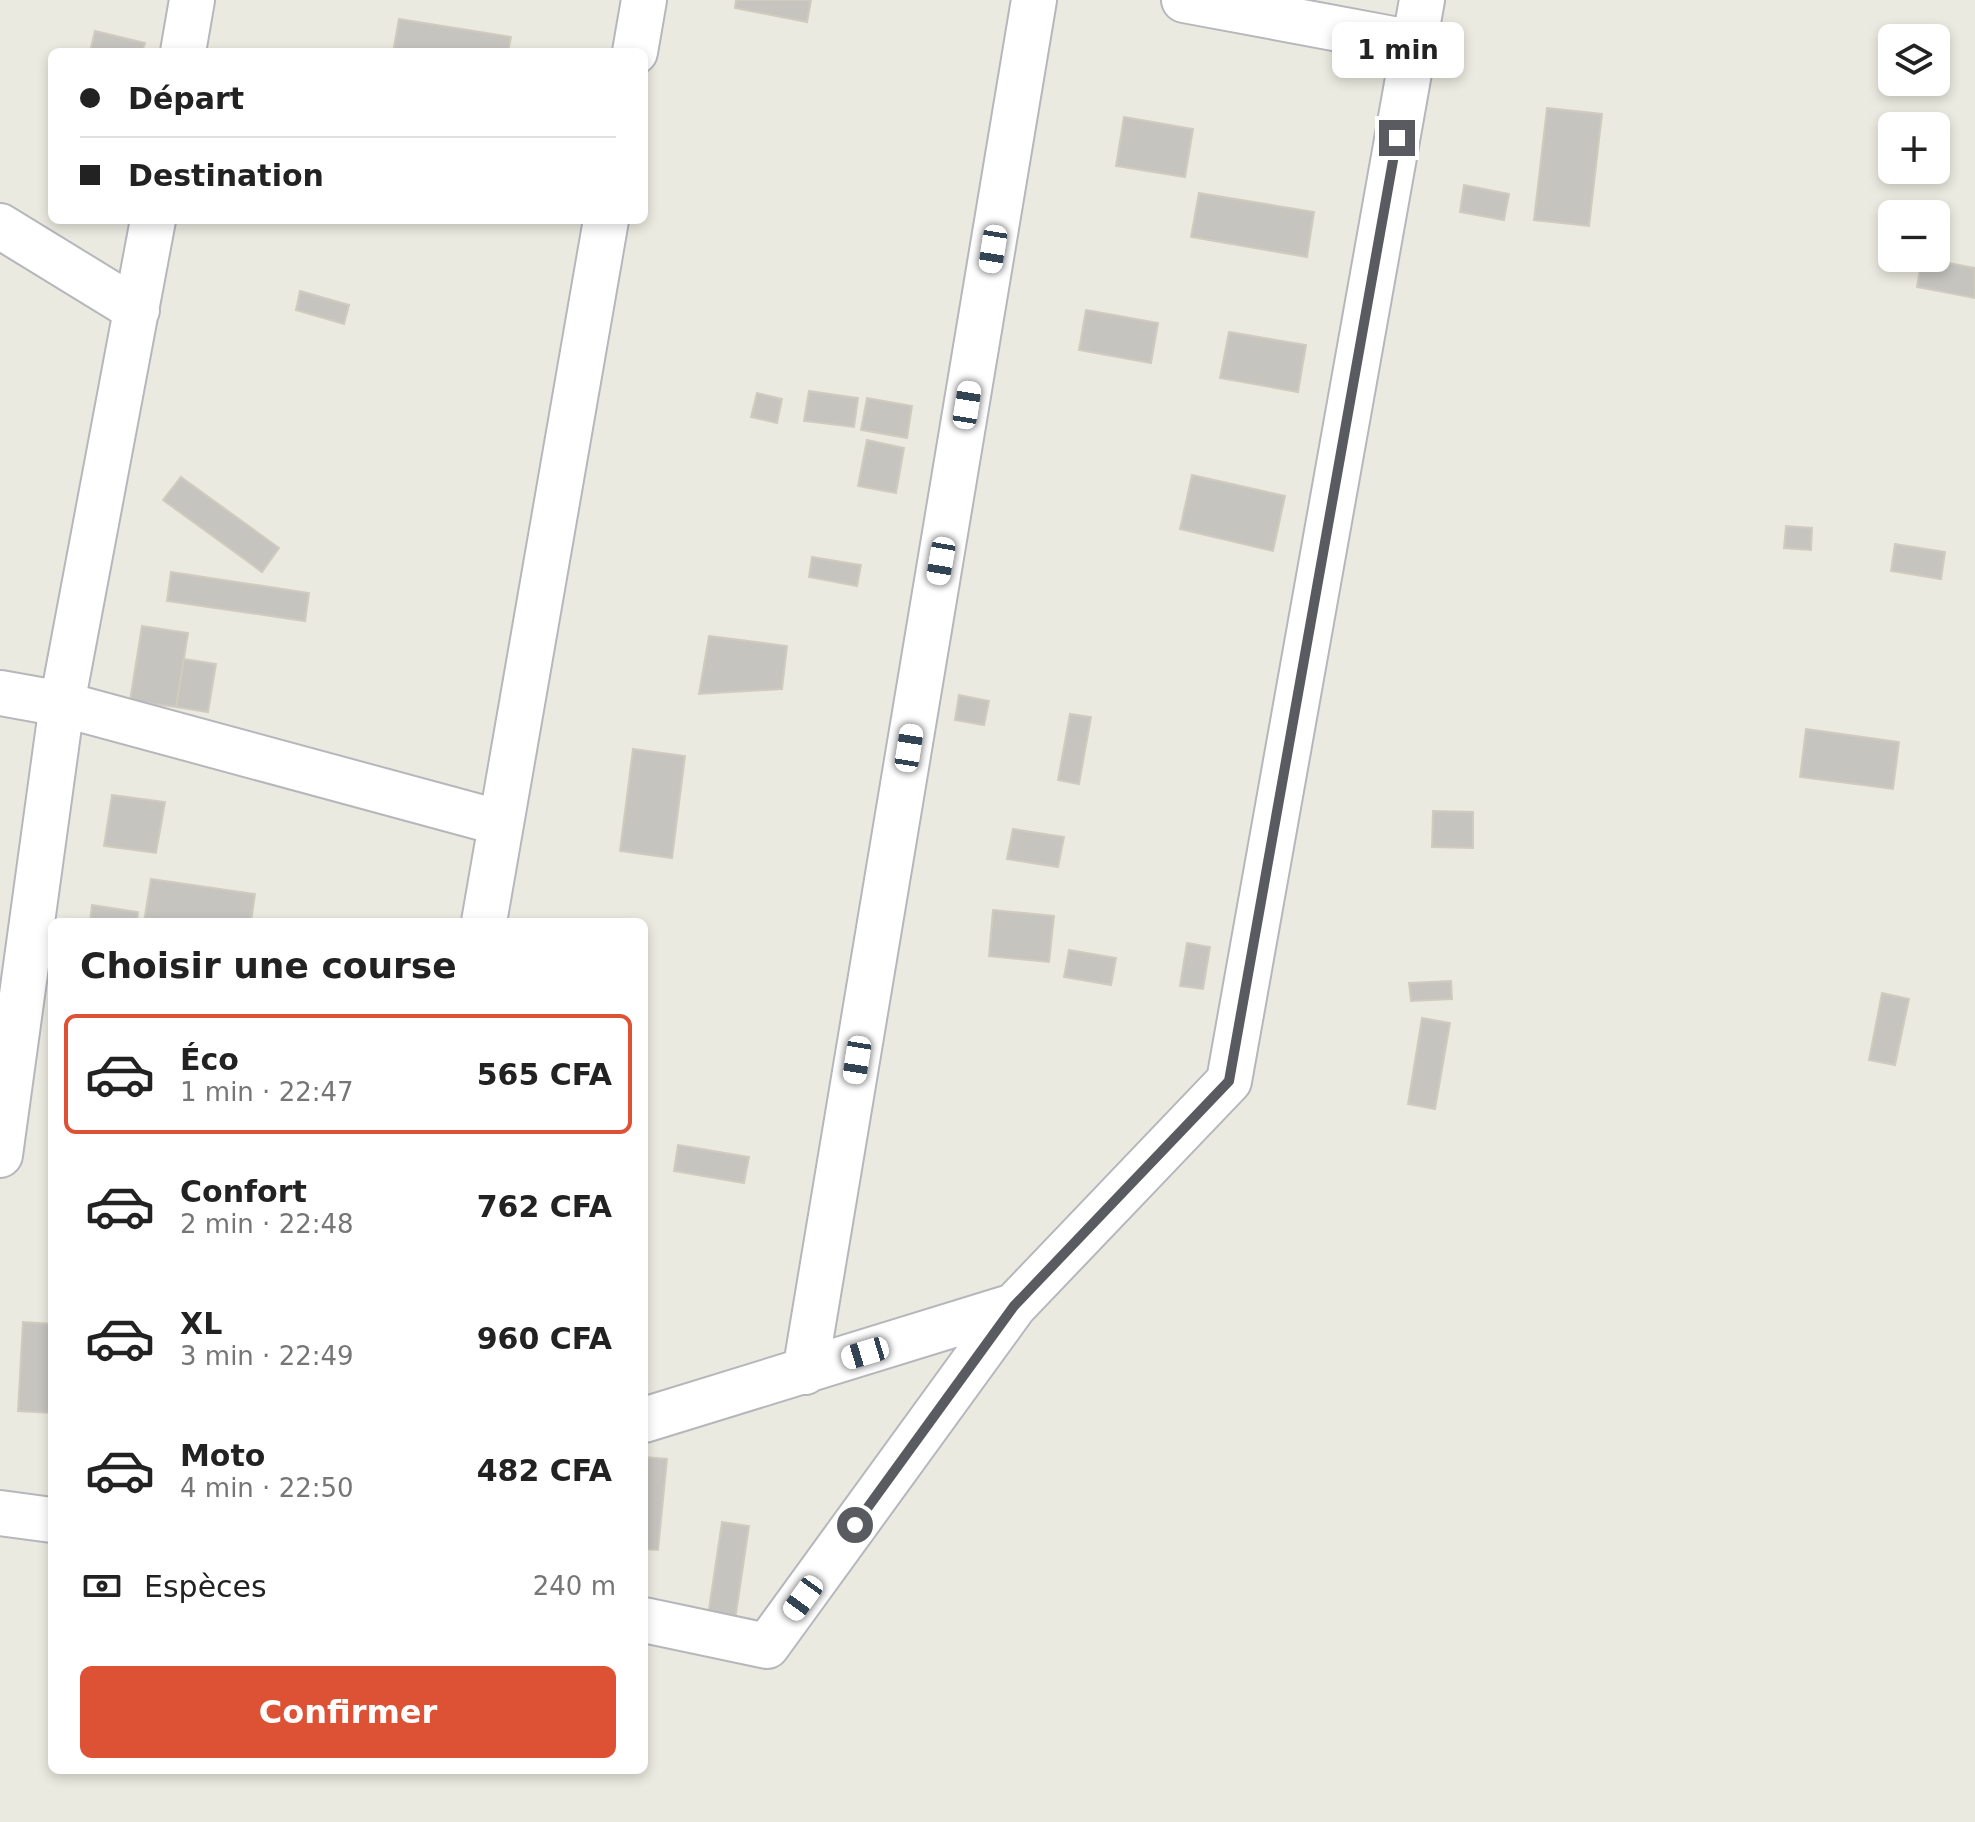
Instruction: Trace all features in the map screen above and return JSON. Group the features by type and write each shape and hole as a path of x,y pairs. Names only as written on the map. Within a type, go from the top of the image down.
{"street":[{"path":"184,48 192,0"},
{"path":"636,48 644,0"},
{"path":"805,1372 1034,0"},
{"path":"1184,0 1414,43"},
{"path":"648,1621 767,1646 1014,1306 1229,1081 1422,0"},
{"path":"0,1155 62,704 152,224"},
{"path":"485,918 605,224"},
{"path":"0,226 137,310"},
{"path":"0,693 62,704 501,823"},
{"path":"648,1419 1014,1306"},
{"path":"0,1513 48,1519"}],"building":[{"path":"736,0 811,0 807,22 735,8"},
{"path":"399,19 511,37 509,48 394,48"},
{"path":"95,31 145,43 143,48 91,48"},
{"path":"1547,108 1602,114 1589,226 1534,220"},
{"path":"1124,117 1193,129 1185,177 1116,166"},
{"path":"1464,185 1509,194 1504,220 1460,212"},
{"path":"1199,193 1314,212 1307,257 1191,237"},
{"path":"1950,263 1975,268 1975,298 1917,287 1920,272 1950,272"},
{"path":"300,291 349,305 344,324 296,310"},
{"path":"1086,310 1158,323 1151,363 1079,350"},
{"path":"1229,332 1306,345 1298,392 1220,378"},
{"path":"809,391 858,398 854,427 804,421"},
{"path":"757,393 782,399 777,423 751,417"},
{"path":"867,398 912,406 907,438 861,430"},
{"path":"867,440 904,448 896,493 858,486"},
{"path":"1192,475 1285,496 1273,551 1180,529"},
{"path":"181,477 279,548 262,572 163,500"},
{"path":"1786,526 1812,528 1811,550 1784,548"},
{"path":"1895,544 1945,552 1941,579 1891,571"},
{"path":"812,557 861,565 857,586 809,577"},
{"path":"171,572 309,593 305,621 167,601"},
{"path":"142,626 188,633 176,707 130,701"},
{"path":"709,636 787,646 782,689 699,694"},
{"path":"184,659 216,664 208,712 176,707"},
{"path":"959,695 989,701 984,725 955,720"},
{"path":"1070,714 1091,717 1079,784 1058,780"},
{"path":"1806,729 1899,742 1893,789 1800,777"},
{"path":"633,749 685,756 672,858 620,851"},
{"path":"112,795 165,802 156,853 104,846"},
{"path":"1433,811 1473,812 1473,848 1432,847"},
{"path":"1013,829 1064,837 1058,867 1007,859"},
{"path":"151,879 255,894 252,918 145,918"},
{"path":"92,905 138,912 137,918 90,918"},
{"path":"993,910 1054,916 1049,962 989,956"},
{"path":"1187,943 1210,947 1203,989 1180,986"},
{"path":"1069,950 1116,958 1111,985 1064,977"},
{"path":"1451,981 1452,999 1411,1001 1409,983"},
{"path":"1882,993 1909,999 1895,1065 1869,1060"},
{"path":"1422,1018 1450,1023 1435,1109 1408,1104"},
{"path":"678,1145 749,1157 744,1183 674,1171"},
{"path":"23,1322 48,1324 48,1413 18,1411"},
{"path":"648,1457 667,1459 658,1550 648,1549"},
{"path":"722,1522 749,1526 735,1620 708,1616"}],"route":[{"path":"855,1525 1014,1306 1229,1081 1397,138"}]}
